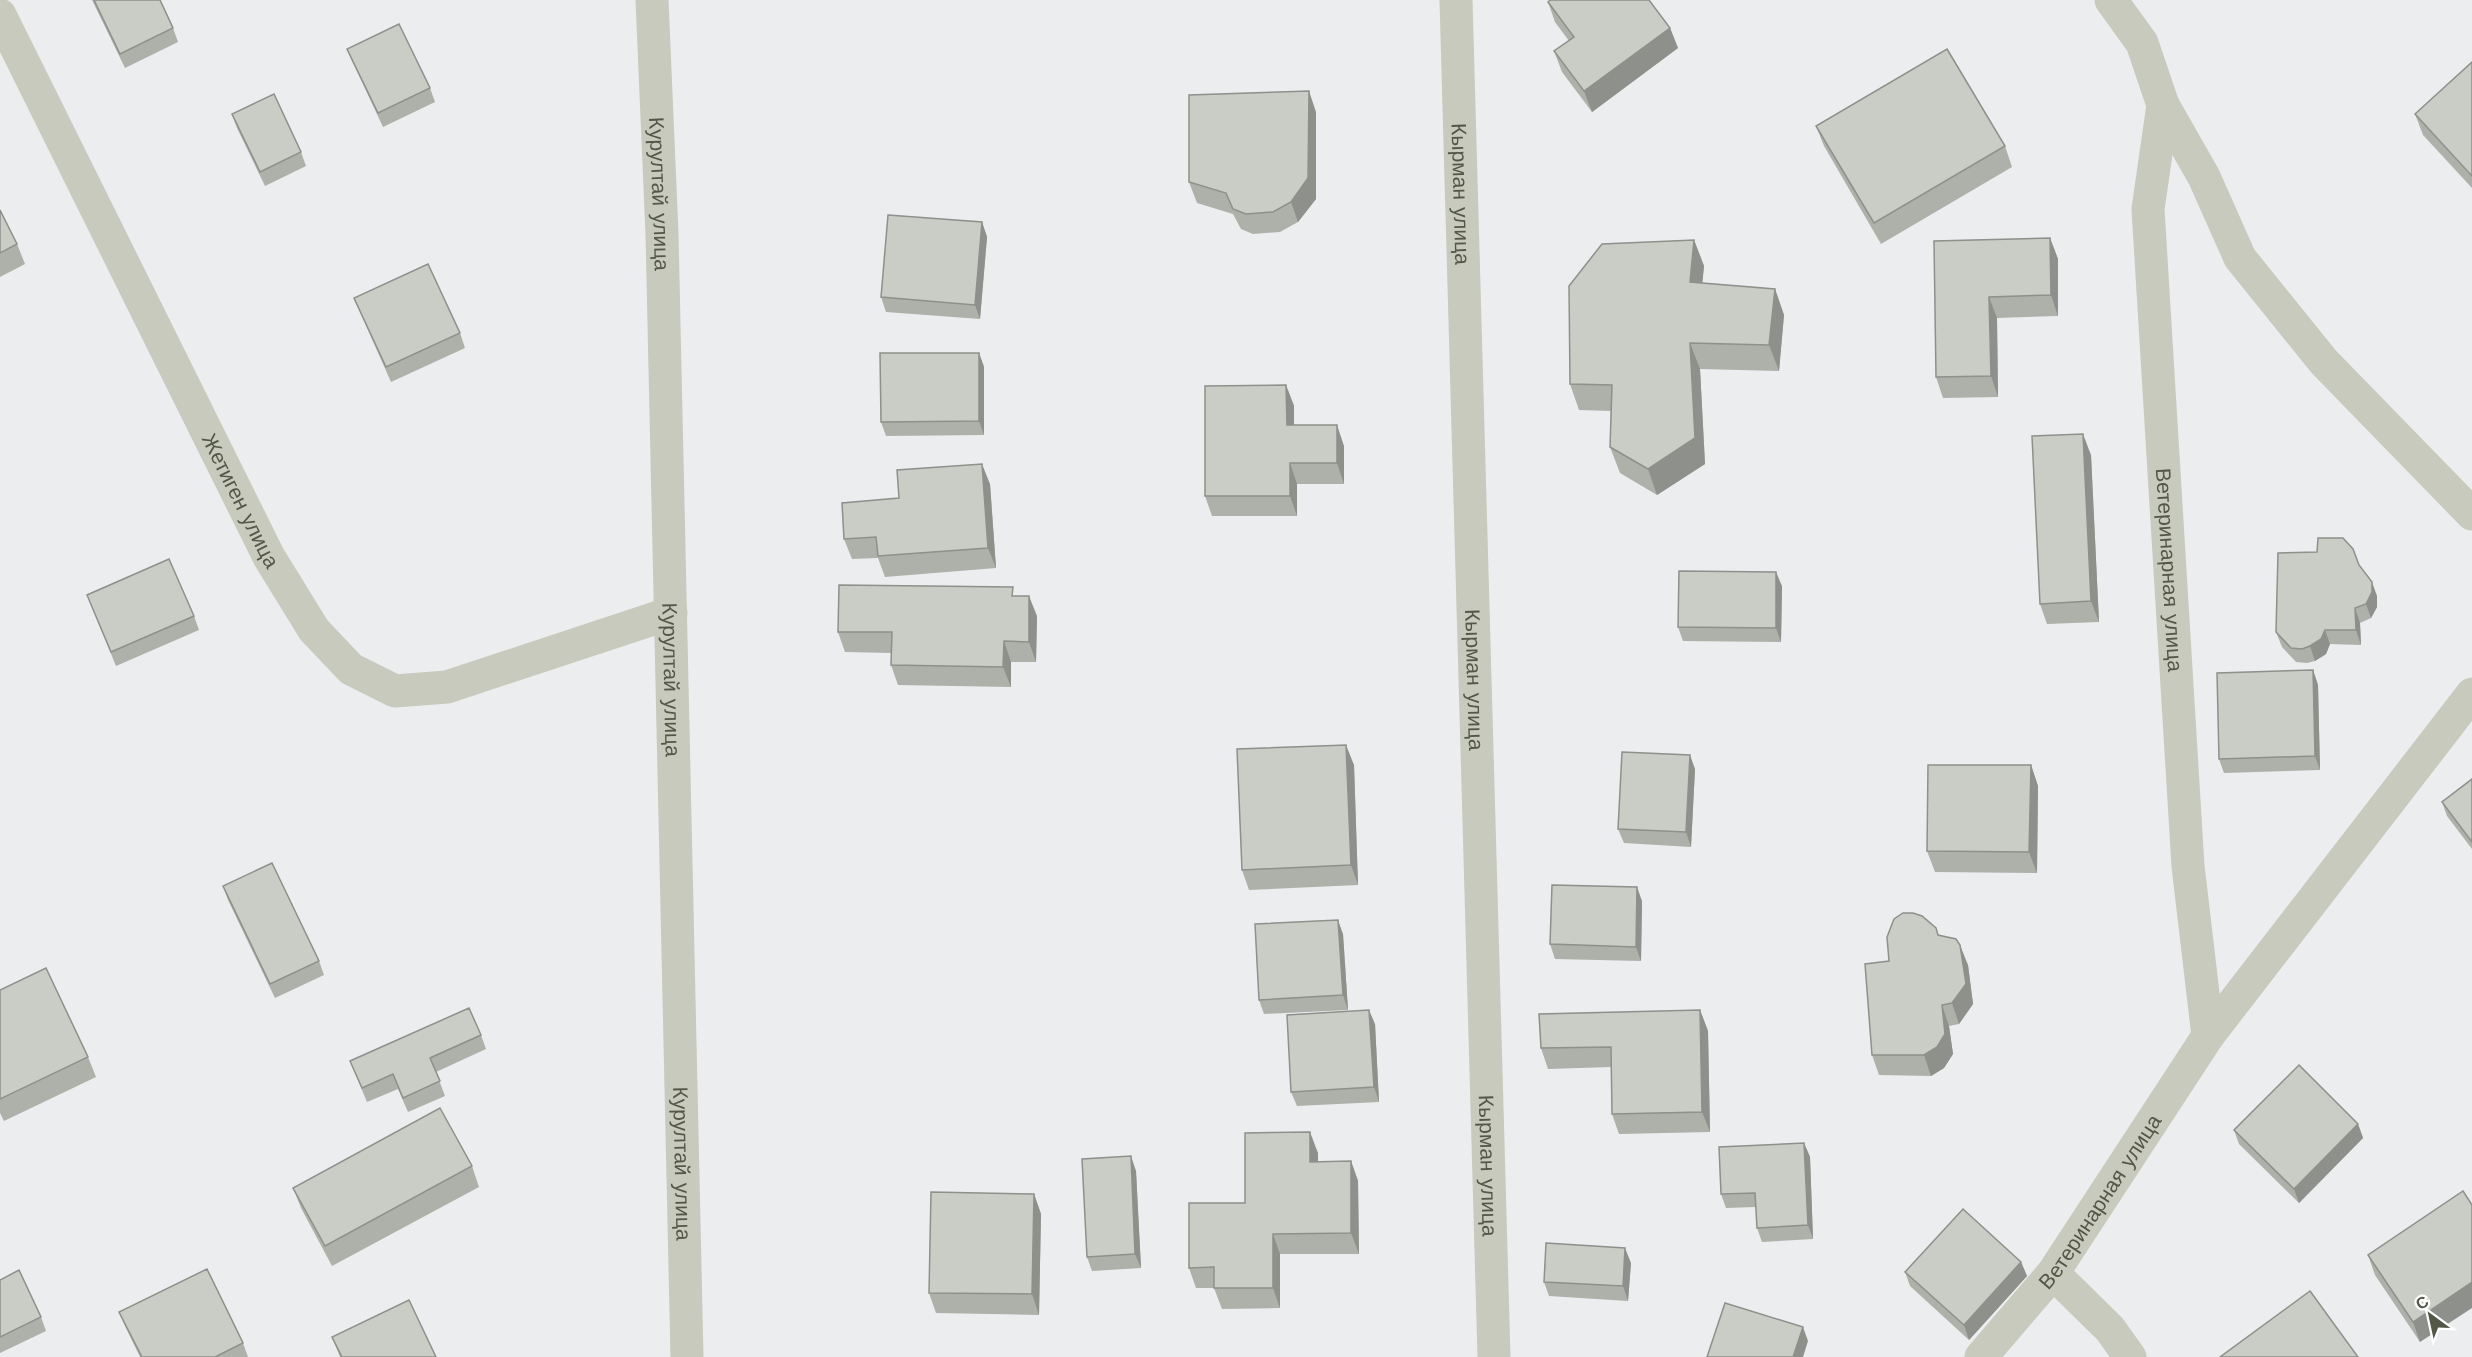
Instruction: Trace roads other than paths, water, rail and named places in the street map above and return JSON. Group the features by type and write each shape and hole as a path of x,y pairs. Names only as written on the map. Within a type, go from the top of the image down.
{"street":[{"name":"Курултай улица","path":"652,0 662,228 687,1357"},
{"name":"Кырман улица","path":"1456,0 1494,1357"},
{"name":"Ветеринарная улица","path":"2111,0 2142,43 2163,105 2204,177 2240,258 2324,362 2472,514"},
{"name":"Жетиген улица","path":"0,15 269,557 314,630 351,669 395,691 447,687 671,613"},
{"name":"Ветеринарная улица","path":"2163,105 2148,209 2188,866 2208,1036"},
{"name":"Ветеринарная улица","path":"1981,1357 2053,1273 2208,1036 2472,694"},
{"path":"2053,1273 2110,1329 2130,1357"}]}
